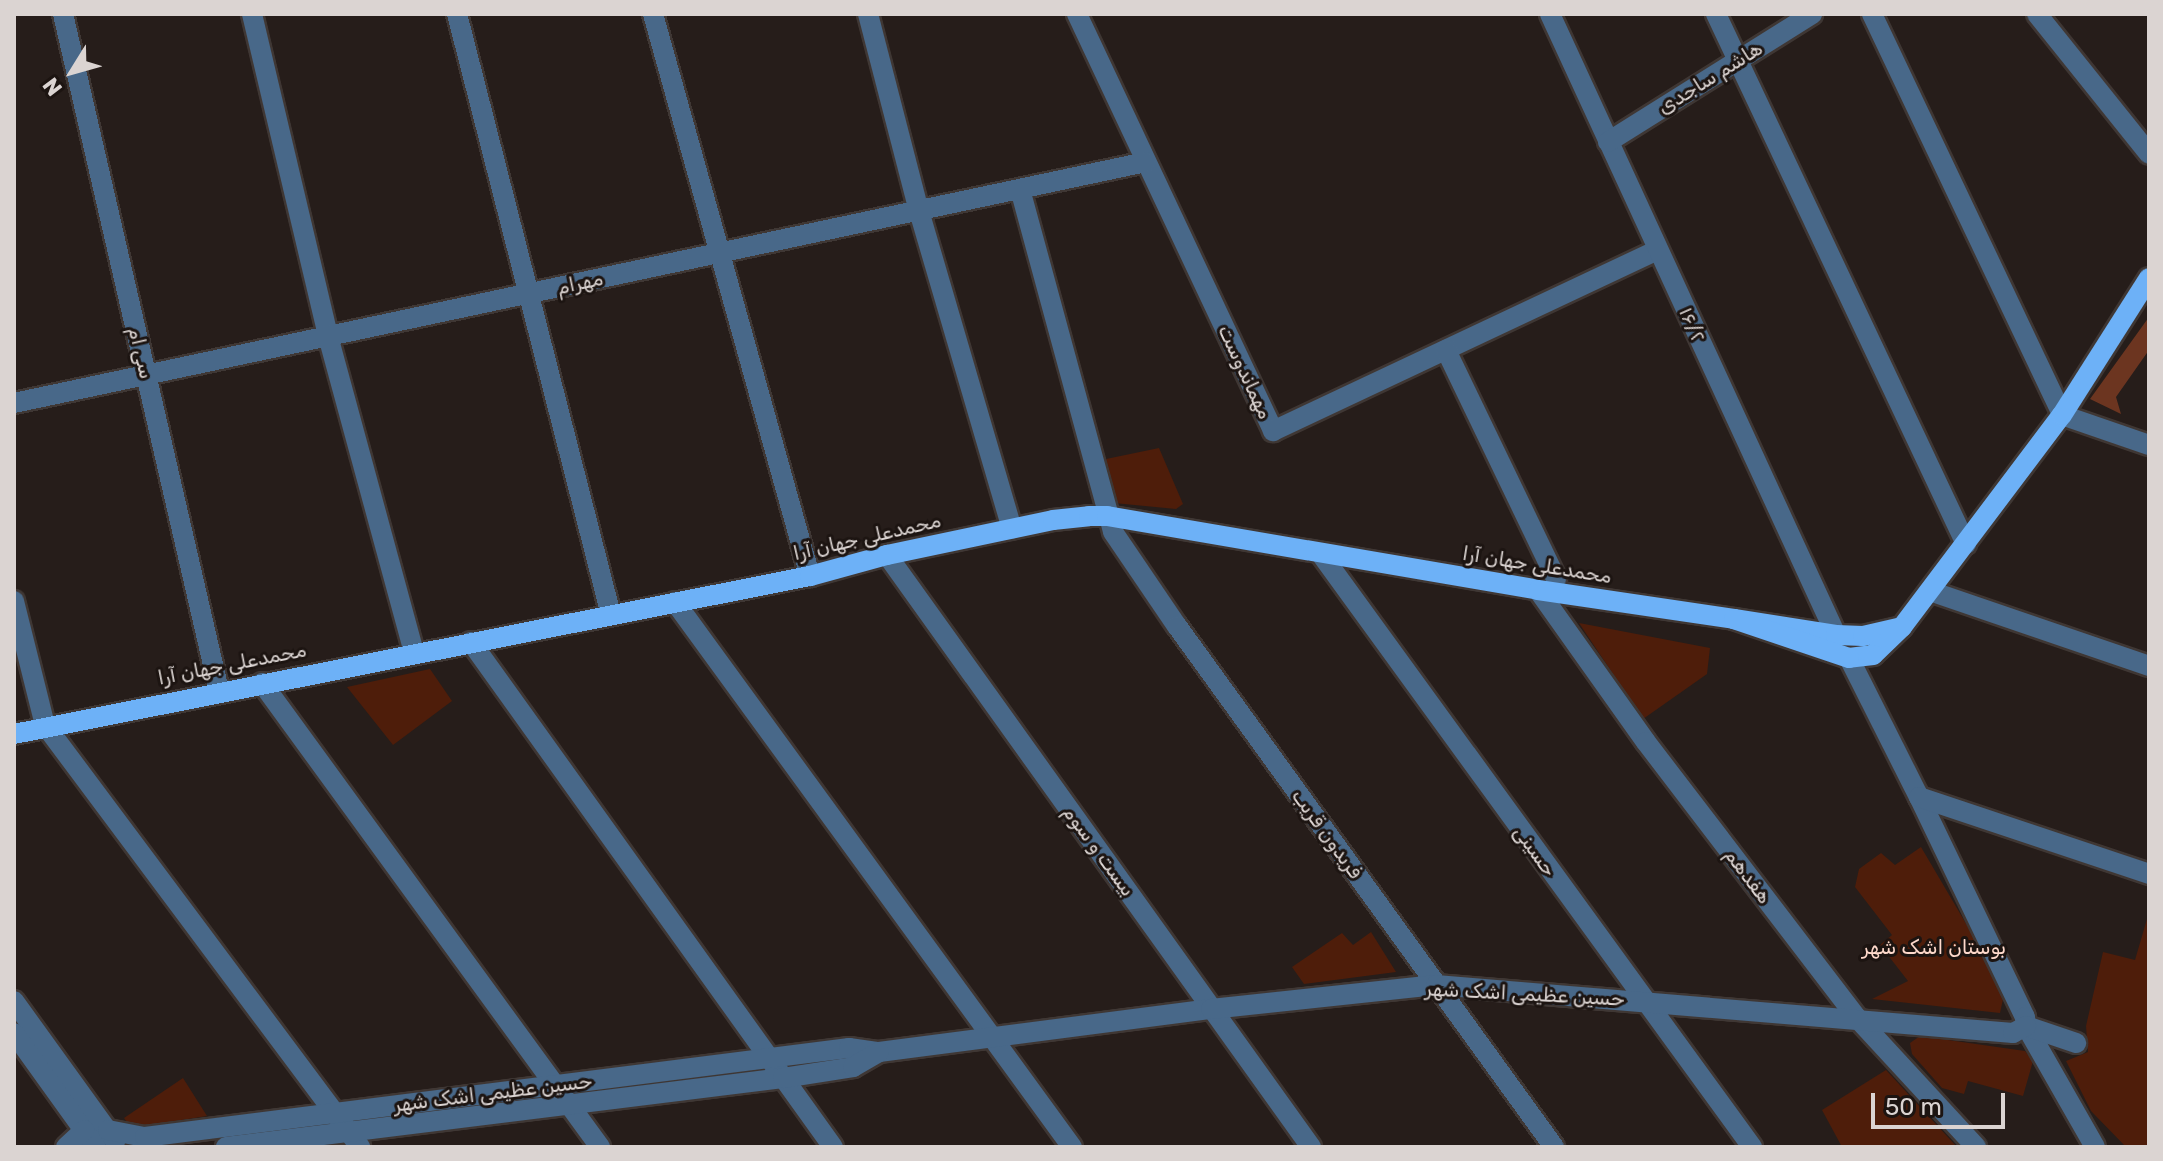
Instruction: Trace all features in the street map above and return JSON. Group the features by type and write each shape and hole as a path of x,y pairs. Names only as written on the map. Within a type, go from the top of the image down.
{"main road":[{"path":"1734,619 1849,658 1873,655 1902,627 2062,415 2149,278"},
{"name":"محمدعلی جهان آرا","path":"14,734 45,725 810,576 887,555 1053,520 1107,516 1321,554 1547,585 1734,619"},
{"path":"1734,619 1836,635 1863,636 1902,627"}],"street":[{"name":"سی ام","path":"63,14 219,691"},
{"path":"252,14 328,336 414,653"},
{"path":"457,14 611,615"},
{"path":"653,14 810,576"},
{"path":"868,14 919,211 1012,529"},
{"name":"مهماندوست","path":"1077,14 1273,431 1658,250"},
{"name":"۱۶/۲","path":"1550,14 1836,635"},
{"path":"1716,14 1966,544"},
{"name":"هاشم ساجدی","path":"1608,142 1812,14"},
{"path":"1872,14 2062,415 2149,445"},
{"path":"2037,14 2149,154"},
{"name":"مهرام","path":"14,403 1146,162"},
{"name":"فریدون قریب","path":"1020,189 1107,516 1116,537 1554,1147"},
{"name":"هفدهم","path":"1446,350 1547,585 1646,742 1858,1019 1976,1147"},
{"name":"حسینی","path":"1321,554 1752,1147"},
{"name":"بیست و سوم","path":"887,555 1311,1147"},
{"path":"1930,591 2149,666"},
{"path":"14,601 45,725 355,1139"},
{"path":"675,602 1072,1147"},
{"path":"471,642 833,1147"},
{"path":"1849,658 2025,1017 2026,1026 2095,1147"},
{"path":"262,683 600,1147"},
{"path":"1919,797 2149,874"},
{"name":"حسین عظیمی اشک شهر","path":"102,1139 145,1137 849,1048 879,1052 1211,1009 1436,985 2013,1033 2026,1026"},
{"path":"14,1001 102,1139"},
{"path":"2026,1026 2076,1043"},
{"path":"14,1033 102,1139"},
{"name":"حسین عظیمی اشک شهر","path":"226,1147 355,1139 569,1102 783,1078 853,1067 879,1052"},
{"path":"66,1147 102,1139"}],"green space":[{"path":"1159,448 1183,504 1176,509 1114,503 1106,459"},
{"path":"1579,623 1710,648 1707,674 1643,719"},
{"path":"430,669 452,701 393,745 347,687"},
{"name":"بوستان اشک شهر","path":"1921,847 2005,990 2000,1013 1872,999 1908,981 1880,945 1892,935 1855,887 1859,869 1881,853 1895,865"},
{"path":"2149,912 2149,1147 2126,1147 2091,1111 2066,1061 2088,1052 2086,1026 2103,952 2135,960"},
{"path":"1371,932 1396,972 1304,984 1292,967 1342,933 1353,945"},
{"path":"1920,1036 2025,1051 2033,1061 2023,1096 1968,1081 1964,1094 1942,1088 1912,1054 1910,1043"},
{"path":"1886,1070 1957,1147 1842,1147 1822,1110"},
{"path":"183,1078 207,1116 131,1128 124,1118"}],"shaded area":[{"path":"2149,317 2149,350 2116,397 2121,414 2090,399"}]}
